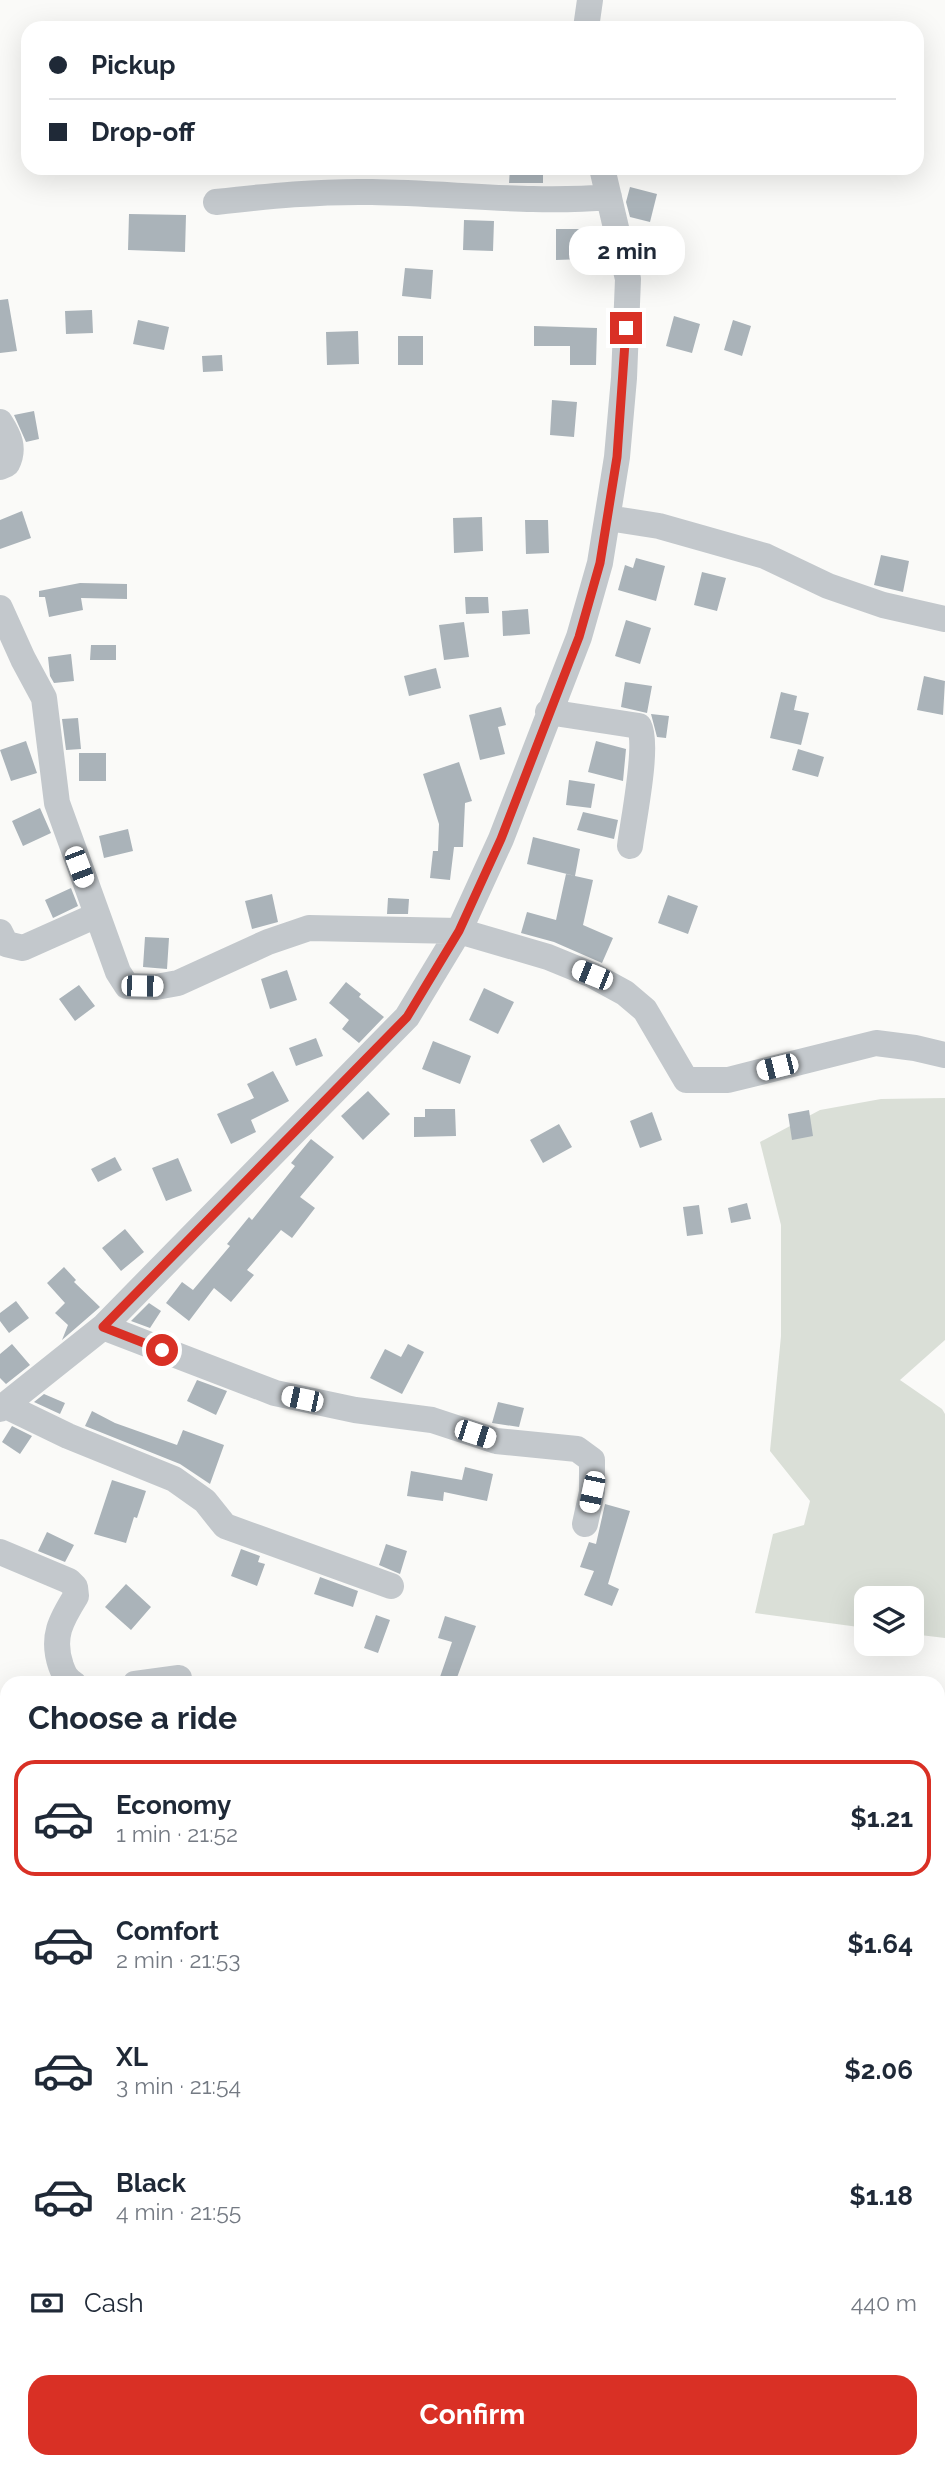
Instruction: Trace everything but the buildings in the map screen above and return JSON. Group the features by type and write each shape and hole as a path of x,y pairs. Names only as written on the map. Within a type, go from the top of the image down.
{"street":[{"path":"587,21 590,0"},
{"path":"391,1586 225,1526 205,1501 174,1479 3,1407 103,1327 407,1017 459,931 501,839 579,637 600,563 617,457 624,378 628,279 604,175"},
{"path":"216,202 296,192 374,192 571,201 609,197"},
{"path":"0,422 8,435 12,454 7,464 0,467"},
{"path":"608,518 659,526 765,556 828,586 883,606 945,619"},
{"path":"0,608 44,698 57,803 118,972 127,986 178,983 268,942 309,928 459,931 548,957 592,975 625,993 645,1010 686,1080 728,1080 876,1043 945,1055"},
{"path":"548,712 639,726 643,734 642,751 629,846"},
{"path":"0,932 6,944 23,948 97,915"},
{"path":"103,1327 275,1394 355,1410 432,1420 496,1441 577,1449 592,1460 592,1492 585,1524"},
{"path":"0,1552 69,1581 75,1587 76,1596 58,1631 56,1650 65,1676"}],"shaded area":[{"path":"945,1098 945,1340 900,1380 942,1409 945,1414 945,1638 924,1635 924,1586 854,1586 854,1626 755,1613 773,1534 804,1525 810,1501 770,1451 781,1336 781,1225 760,1142 820,1110 881,1099"}],"route":[{"path":"162,1350 103,1327 407,1017 459,931 501,839 579,637 600,563 617,457 626,328"}]}
